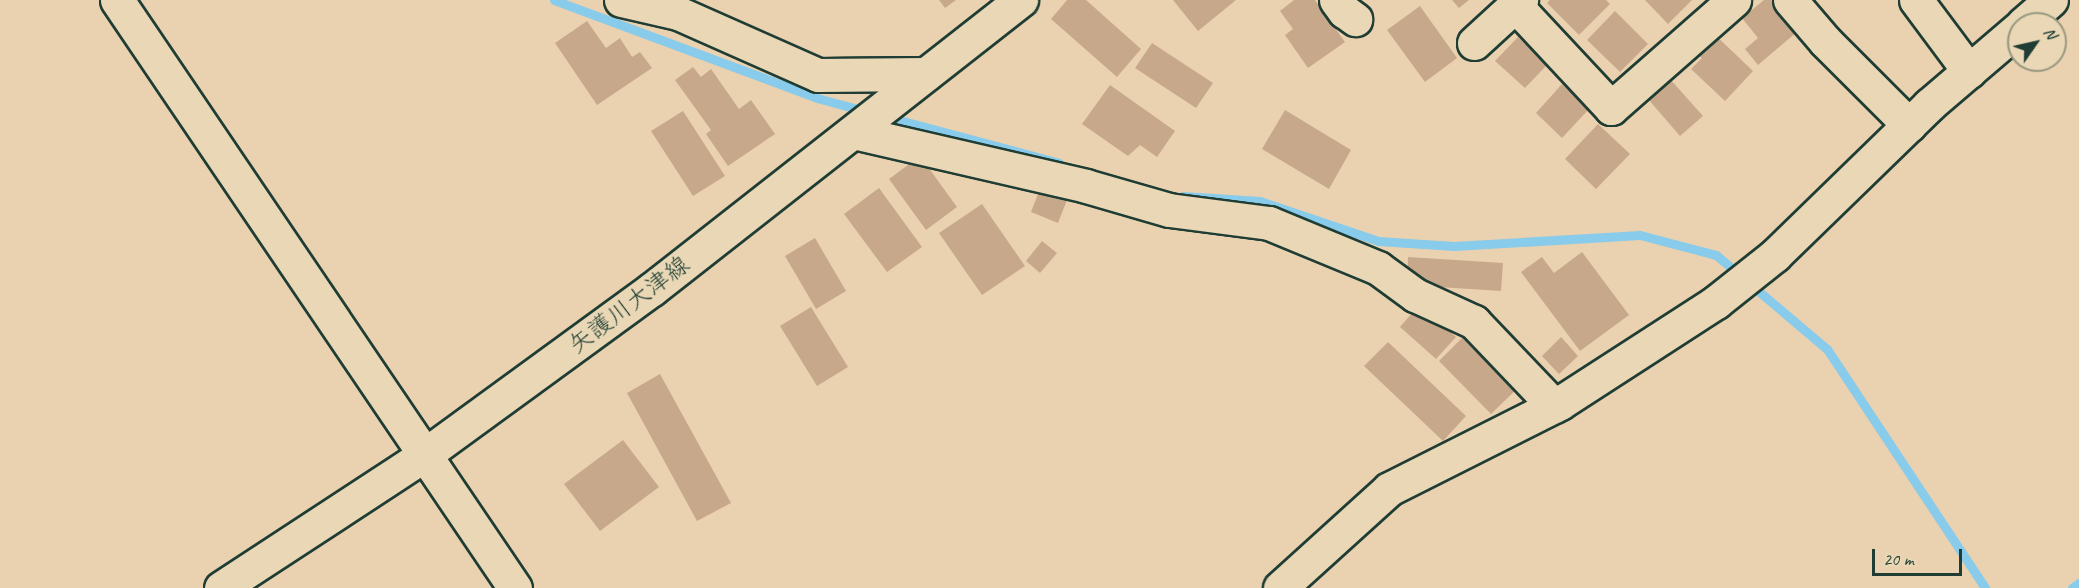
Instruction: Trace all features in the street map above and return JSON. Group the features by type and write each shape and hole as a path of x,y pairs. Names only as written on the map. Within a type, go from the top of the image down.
{"street":[{"path":"117,0 514,588"},
{"path":"621,0 678,13 818,75 926,74"},
{"name":"矢護川大津線","path":"220,588 423,456 652,289 1021,0"},
{"path":"1474,43 1518,3 1611,108 1734,0"},
{"path":"1790,0 1825,41 1908,125"},
{"path":"1916,0 1969,71"},
{"path":"2037,12 2051,0"},
{"path":"1280,588 1389,489 1554,406 1716,302 1775,255 1908,125 2007,38"},
{"path":"853,132 1086,186 1169,210 1269,223 1378,268 1415,294 1474,322 1554,406"}],"building":[{"path":"939,0 956,0 945,8"},
{"path":"1067,0 1086,0 1141,49 1117,77 1051,19"},
{"path":"1173,0 1236,0 1198,31"},
{"path":"1294,0 1315,0 1345,42 1308,68 1285,35 1293,29 1280,11"},
{"path":"1452,0 1469,0 1459,8"},
{"path":"1550,0 1606,0 1610,4 1579,35 1547,3"},
{"path":"1645,0 1692,0 1668,24"},
{"path":"1764,0 1772,0 1798,31 1758,65 1745,49 1758,38 1742,18"},
{"path":"1420,6 1457,58 1425,82 1387,30"},
{"path":"1615,11 1648,44 1620,72 1587,40"},
{"path":"587,21 606,48 620,38 632,57 640,52 652,68 597,105 555,43"},
{"path":"1711,31 1753,71 1725,101 1691,69 1702,58 1692,50"},
{"path":"1518,37 1547,65 1525,88 1495,61"},
{"path":"1152,43 1213,83 1196,108 1135,68"},
{"path":"693,67 701,77 711,69 739,109 751,100 775,134 728,166 706,134 711,130 675,80"},
{"path":"1670,79 1703,116 1680,136 1648,99"},
{"path":"1562,84 1589,109 1562,138 1536,113"},
{"path":"1110,85 1175,131 1157,157 1140,145 1128,156 1082,124"},
{"path":"1285,110 1351,150 1329,189 1262,149"},
{"path":"683,111 725,176 693,196 651,131"},
{"path":"1598,124 1630,154 1596,189 1565,159"},
{"path":"920,156 957,207 926,230 889,179"},
{"path":"879,188 922,247 887,272 844,214"},
{"path":"1040,189 1067,200 1058,223 1031,212"},
{"path":"982,204 1025,266 982,295 939,233"},
{"path":"815,238 846,291 816,309 785,256"},
{"path":"1042,241 1057,253 1040,273 1026,261"},
{"path":"1582,252 1629,315 1580,351 1521,272 1542,257 1554,273"},
{"path":"1408,257 1503,263 1501,291 1407,285"},
{"path":"1419,305 1456,337 1436,359 1400,327"},
{"path":"811,307 848,367 817,386 780,326"},
{"path":"1471,329 1523,383 1491,414 1439,361"},
{"path":"1561,337 1578,356 1559,374 1542,356"},
{"path":"1388,342 1466,416 1443,441 1364,366"},
{"path":"660,374 731,503 697,521 627,393"},
{"path":"623,440 659,487 600,531 564,484"}],"waterway":[{"path":"554,0 817,98 865,111"},
{"path":"884,116 1059,163"},
{"path":"1183,196 1260,201 1378,241 1454,246 1640,235 1716,255 1740,275"},
{"path":"1750,284 1827,349 1985,588"},
{"path":"2072,588 2079,583"}]}
